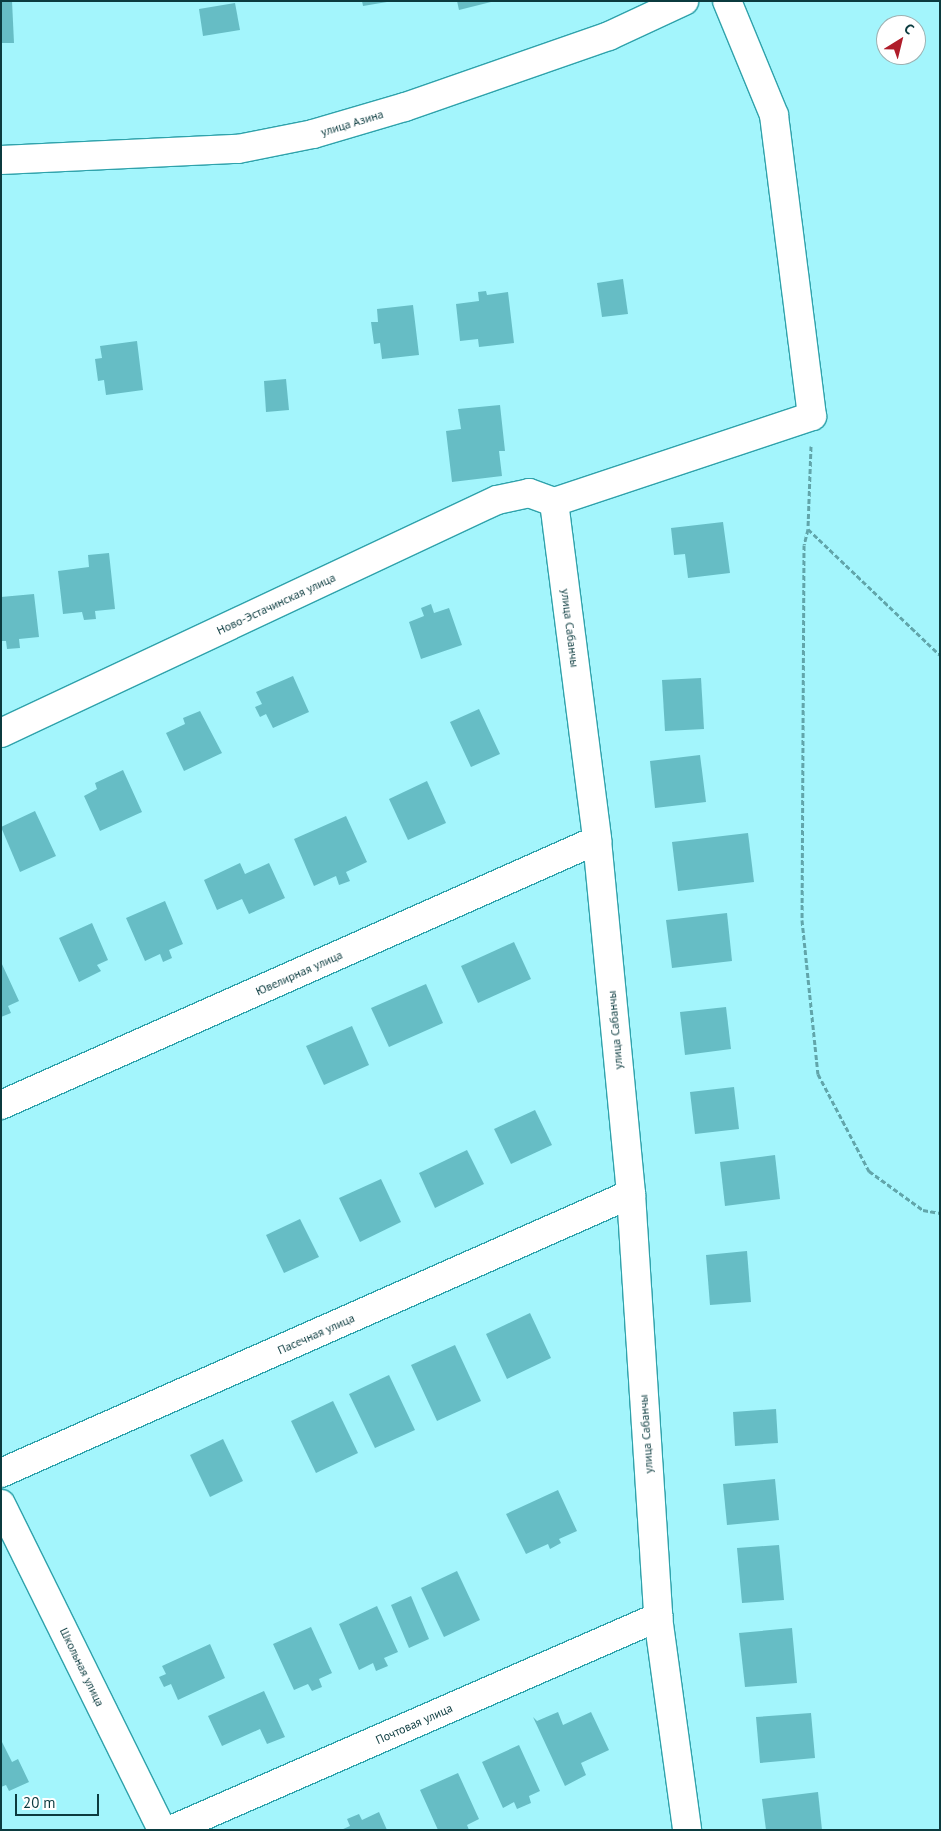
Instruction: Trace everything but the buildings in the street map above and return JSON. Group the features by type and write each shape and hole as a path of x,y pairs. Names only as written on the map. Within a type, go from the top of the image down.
{"street":[{"name":"улица Азина","path":"1,160 238,149 313,134 405,107 609,36 684,1"},
{"path":"554,502 812,416 774,115 727,1"},
{"name":"Ново-Эстачинская улица","path":"1,733 497,500 529,493 554,502"},
{"name":"улица Сабанчы","path":"554,502 597,840 631,1194 658,1617 687,1830"},
{"name":"Ювелирная улица","path":"1,1105 597,840"},
{"name":"Пасечная улица","path":"1,1473 631,1194"},
{"name":"Школьная улица","path":"1,1504 162,1830"},
{"name":"Почтовая улица","path":"171,1830 658,1617"}],"path":[{"path":"812,416 808,528 804,545 802,920 818,1074 869,1171 923,1210 940,1214"},
{"path":"808,528 940,655"}]}
